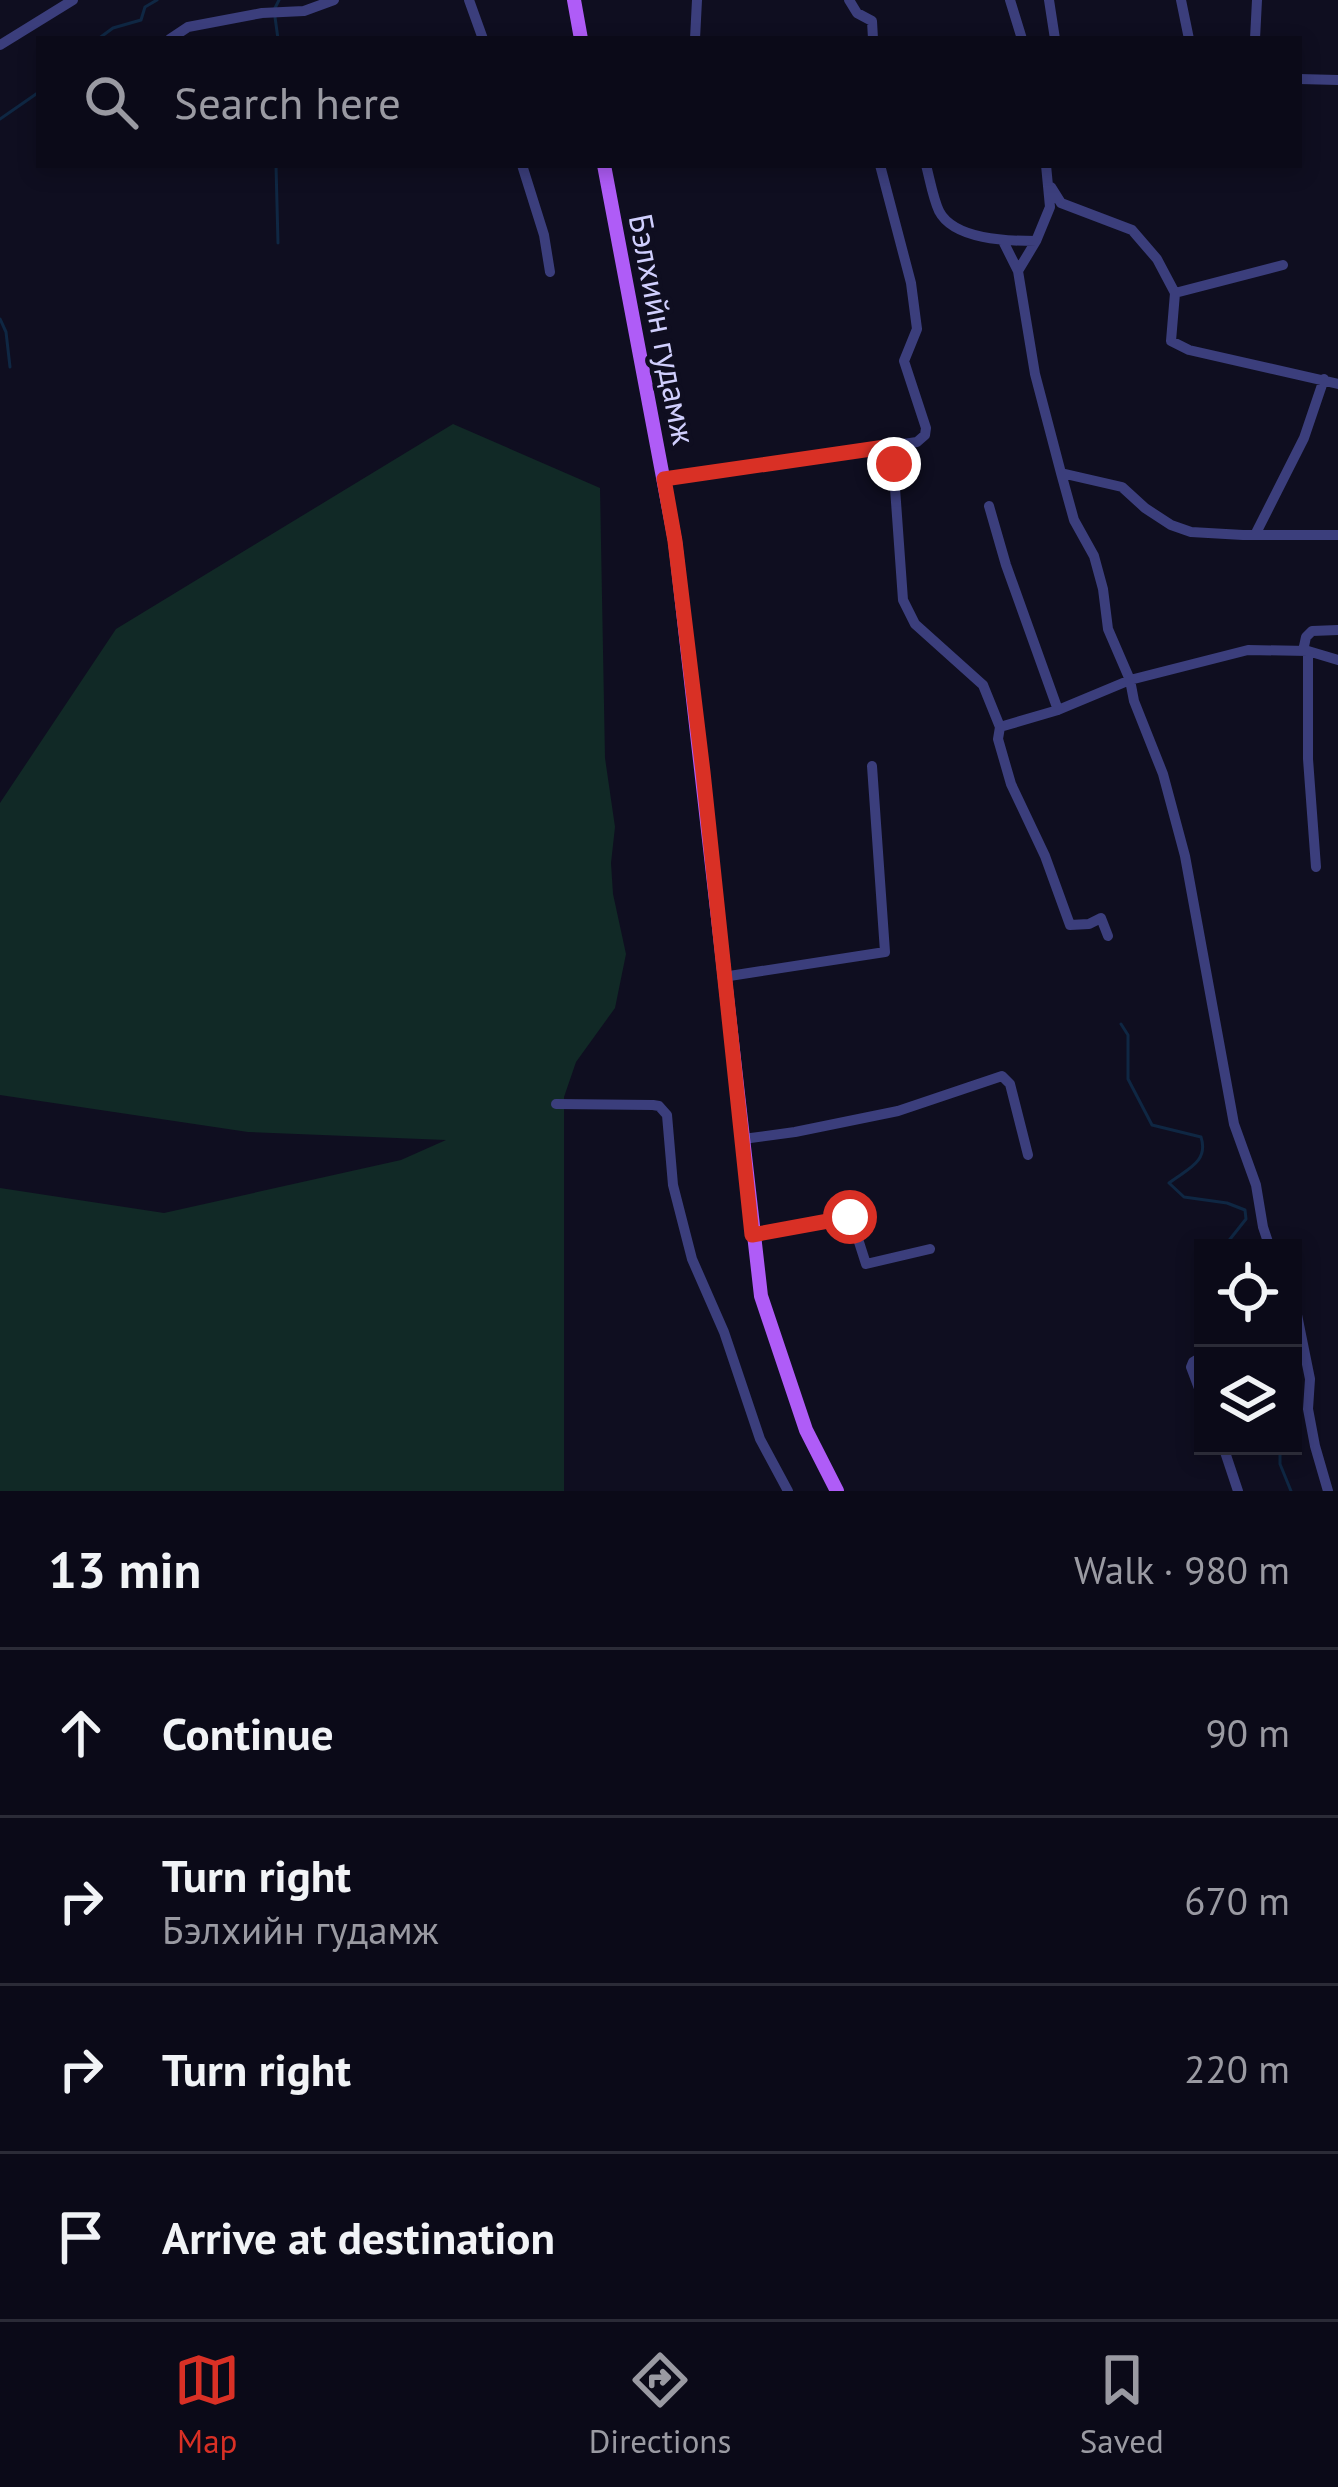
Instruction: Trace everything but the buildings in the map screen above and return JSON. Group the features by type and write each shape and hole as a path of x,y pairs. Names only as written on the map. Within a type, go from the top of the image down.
{"main road":[{"path":"574,0 580,36"},
{"name":"Бэлхийн гудамж","path":"605,168 675,541 761,1296 806,1430 837,1491"}],"street":[{"path":"0,45 73,0"},
{"path":"174,36 188,27 262,13 304,11 334,0"},
{"path":"469,0 482,36"},
{"path":"695,36 697,0"},
{"path":"849,0 857,14 872,21 873,36"},
{"path":"1010,0 1021,36"},
{"path":"1049,0 1055,36"},
{"path":"1180,0 1188,36"},
{"path":"1255,36 1257,0"},
{"path":"1302,79 1338,80"},
{"path":"523,168 550,272"},
{"path":"664,479 917,442 925,435 904,361 916,329 911,284 881,168"},
{"path":"927,168 943,217 977,237 1036,241"},
{"path":"1018,271 1050,207 1046,168"},
{"path":"1048,181 1061,203 1132,230 1157,259 1175,293 1172,341 1189,350 1338,384"},
{"path":"1004,241 1018,271 1035,374 1074,520 1094,556 1108,629 1163,774 1185,856 1234,1124 1256,1185 1267,1239"},
{"path":"1175,293 1283,265"},
{"path":"1256,533 1304,438 1324,379"},
{"path":"892,446 903,600 916,624 982,685 1000,727 998,739 1011,784 1070,925 1101,918 1108,936"},
{"path":"1061,473 1122,487 1144,508 1191,532 1338,535"},
{"path":"989,506 1058,710"},
{"path":"1316,867 1306,637 1312,631 1338,630"},
{"path":"1000,727 1058,710 1130,680 1248,650 1306,651 1338,661"},
{"path":"723,977 884,952 872,766"},
{"path":"743,1139 898,1111 1003,1076 1010,1084 1028,1155"},
{"path":"556,1104 652,1105 667,1115 673,1185 692,1258 724,1332 760,1439 788,1491"},
{"path":"752,1235 850,1217 866,1264 929,1249"},
{"path":"1302,1339 1310,1379 1308,1409 1328,1491"},
{"path":"1226,1455 1238,1491"}],"green space":[{"path":"453,424 600,488 605,758 615,827 613,894 626,954 615,1008 576,1062 564,1097 564,1491 0,1491 0,1188 164,1213 401,1160 446,1140 248,1132 0,1095 0,803 116,629"}],"waterway":[{"path":"102,36 141,20 145,7 157,0"},
{"path":"274,10 279,0"},
{"path":"275,17 278,36"},
{"path":"0,119 36,94"},
{"path":"276,168 278,243"},
{"path":"0,319 10,367"},
{"path":"1121,1024 1128,1035 1128,1079 1152,1125 1201,1137 1199,1159 1169,1183 1184,1197 1245,1210 1246,1219 1230,1239"},
{"path":"1280,1455 1291,1491"}],"route":[{"path":"850,1217 752,1235 703,772 664,479 892,446 894,464"}]}
